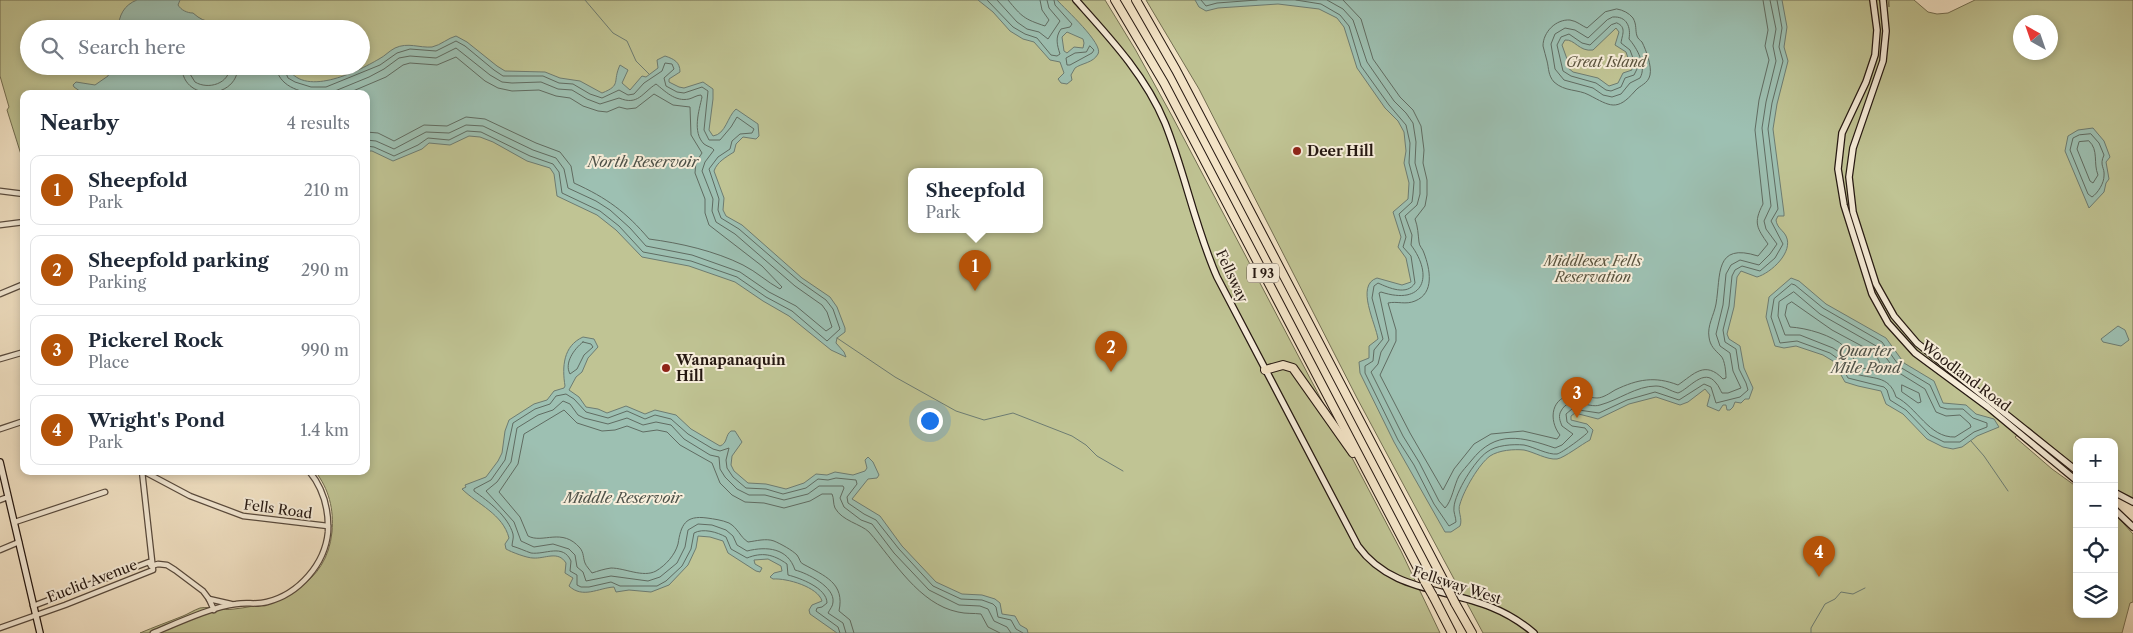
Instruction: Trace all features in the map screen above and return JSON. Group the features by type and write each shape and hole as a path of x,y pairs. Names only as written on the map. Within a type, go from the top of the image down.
{"highway":[{"name":"I 93","path":"1115,0 1164,83 1452,633"},
{"name":"I 93","path":"1136,0 1172,63 1472,633"},
{"path":"1265,370 1283,365 1292,368 1366,469"}],"main road":[{"name":"Fellsway","path":"1076,0 1125,56 1156,105 1176,154 1208,258 1351,536 1372,562"},
{"name":"Woodland Road","path":"1873,0 1877,30 1874,55 1868,78 1855,103 1841,139 1838,165 1839,185 1869,286 1878,307 1890,327 1918,357 1968,391 2073,478"},
{"name":"Woodland Road","path":"1883,0 1886,31 1884,53 1880,74 1853,148 1849,184 1854,212 1872,274 1882,298 1913,339 2073,468"},
{"path":"1855,103 1867,108"},
{"path":"1839,185 1849,184"},
{"path":"2009,424 2013,419"},
{"path":"0,462 40,633"},
{"path":"2118,494 2133,502"},
{"path":"2118,513 2133,527"},
{"name":"Fellsway West","path":"1372,562 1388,574 1405,582 1490,606 1534,633"}],"street":[{"path":"0,192 20,194"},
{"path":"0,225 20,222"},
{"path":"0,294 20,286"},
{"path":"0,359 20,353"},
{"path":"0,429 20,422"},
{"path":"143,475 151,566"},
{"name":"Fells Road","path":"151,475 190,496 242,516 328,526"},
{"path":"154,633 232,605 268,602 283,596 296,587 319,562 327,544 328,526 324,500 320,487 312,475"},
{"path":"15,522 105,492"},
{"path":"0,500 8,497"},
{"path":"0,550 19,542"},
{"name":"Euclid Avenue","path":"33,606 149,562 153,570 65,605 35,614"},
{"name":"Euclid Avenue","path":"151,566 158,564 167,565 203,591 214,610"},
{"path":"209,599 232,605"},
{"path":"0,628 35,614"}],"green space":[{"path":"0,0 1105,0 1172,116 1401,551 1440,633 140,633 200,608 230,609 252,606 284,596 299,588 311,578 321,565 328,550 332,532 331,507 327,492 318,475 370,475 370,90 20,90 20,151 7,110 9,107 0,76"},
{"name":"Middlesex Fells Reservation","path":"1146,0 1888,0 1889,7 1889,0 1914,0 1928,12 1937,14 1948,13 1975,0 2133,0 2133,498 2118,491 2118,438 2073,438 2073,464 2028,427 2015,437 2052,469 2073,484 2073,618 2118,618 2118,517 2133,534 2133,602 2130,603 2122,633 1483,633 1357,398 1199,89"}],"water":[{"path":"137,0 180,0 178,5 182,10 193,13 203,20 120,20 123,11"},
{"path":"978,0 1057,0 1090,35 1098,49 1098,54 1090,61 1075,68 1071,75 1072,80 1067,84 1061,83 1058,79 1064,73 1060,62 1050,60 1034,42 1023,39 1010,31 993,12","holes":["1067,32 1083,39 1083,48 1074,47 1067,53 1064,51 1062,37"]},
{"path":"1195,0 1782,0 1787,27 1784,47 1788,61 1773,129 1784,213 1784,216 1778,216 1776,220 1786,236 1788,242 1787,249 1780,261 1763,275 1757,277 1741,271 1737,277 1734,307 1727,334 1729,339 1740,346 1744,368 1753,388 1749,399 1745,399 1741,403 1735,402 1730,410 1727,410 1726,405 1723,405 1719,411 1707,406 1710,395 1705,389 1688,402 1680,405 1656,397 1629,404 1598,419 1575,413 1571,416 1571,420 1587,424 1593,430 1590,440 1557,459 1520,450 1502,451 1490,456 1477,471 1462,498 1459,507 1460,526 1451,532 1445,532 1394,442 1360,373 1359,362 1369,358 1369,346 1378,339 1368,306 1368,288 1371,282 1377,278 1402,285 1411,282 1406,258 1398,247 1401,237 1393,212 1408,199 1409,183 1404,163 1406,151 1404,132 1398,121 1385,108 1357,68 1344,27 1337,18 1319,9 1278,4 1218,8 1206,11 1199,7","holes":["1616,28 1619,32 1615,45 1626,52 1632,70 1623,73 1618,83 1609,86 1598,78 1573,72 1567,67 1567,59 1562,45 1565,40 1572,41 1584,49 1593,50"]},
{"name":"North Reservoir","path":"456,36 467,42 505,71 545,72 560,78 580,81 602,93 612,88 616,82 620,65 628,70 622,83 630,90 642,76 646,77 658,68 657,60 665,56 676,61 680,69 680,72 669,79 669,82 684,88 703,82 713,89 709,130 713,136 724,129 736,109 758,124 759,136 756,139 743,137 736,144 734,152 715,168 714,171 724,198 723,210 726,216 742,225 802,278 830,297 837,307 845,328 845,332 837,338 836,343 846,357 831,350 789,316 735,282 689,266 642,257 616,230 597,215 557,196 554,174 550,168 527,161 493,142 480,137 469,136 450,145 429,143 422,149 393,161 370,151 370,90 78,90 73,85 76,82 95,85 108,75 293,75 305,81 317,82 346,75 370,75 370,64 393,49 409,45 432,47"},
{"path":"2093,128 2104,141 2110,157 2106,162 2109,179 2104,192 2089,208 2065,151 2068,136 2078,130"},
{"name":"Quarter Mile Pond","path":"1791,278 1799,281 1826,304 1886,338 1904,363 1934,381 1943,403 1966,405 1976,414 1994,419 1999,427 1977,436 1962,447 1953,449 1943,447 1927,439 1903,414 1886,404 1881,391 1845,382 1833,361 1823,355 1796,346 1784,348 1775,346 1766,317 1769,297"},
{"path":"2118,326 2125,330 2129,340 2121,346 2103,342 2101,339"},
{"name":"Middle Reservoir","path":"583,337 594,339 598,347 588,358 582,372 576,377 569,390 579,397 586,407 607,413 626,406 645,414 655,410 676,415 691,429 720,446 723,445 731,431 735,431 742,442 732,456 731,465 734,471 748,483 766,484 786,489 804,483 816,474 827,475 835,472 853,475 865,471 867,468 865,460 868,457 873,462 879,475 877,478 868,479 852,499 880,516 902,546 936,582 962,594 982,595 995,599 1000,603 1002,614 1015,616 1020,625 1027,629 1028,633 837,633 810,614 809,610 812,605 822,601 815,592 801,584 770,577 774,573 782,571 781,566 768,559 754,560 755,564 762,568 760,572 756,571 728,553 723,541 710,537 698,536 696,548 688,565 669,585 651,592 629,590 616,592 614,587 591,592 580,592 569,586 573,578 565,573 566,563 563,559 555,556 530,558 506,549 505,544 509,538 501,522 462,489 466,487 465,485 486,477 498,461 502,453 505,431 509,420 534,404 547,400 554,391 564,388 565,358 571,346"}],"waterway":[{"path":"585,0 613,33 627,41 636,61 649,74"},
{"path":"837,338 895,377 956,411 984,420 1013,413 1072,436 1086,445 1097,456 1123,471"},
{"path":"1971,441 1984,456 2008,491"},
{"path":"1811,633 1811,628 1825,604 1835,599 1841,592 1853,594 1865,588"}],"place":[{"name":"Deer Hill","path":"1297,151"},
{"name":"Sheepfold","path":"975,291"},
{"name":"Wanapanaquin Hill","path":"666,368"},
{"name":"Sheepfold parking","path":"1111,372"},
{"name":"Pickerel Rock","path":"1577,418"},
{"name":"Wright's Pond","path":"1819,577"}],"park label":[{"name":"Great Island","path":"1606,62"}]}
